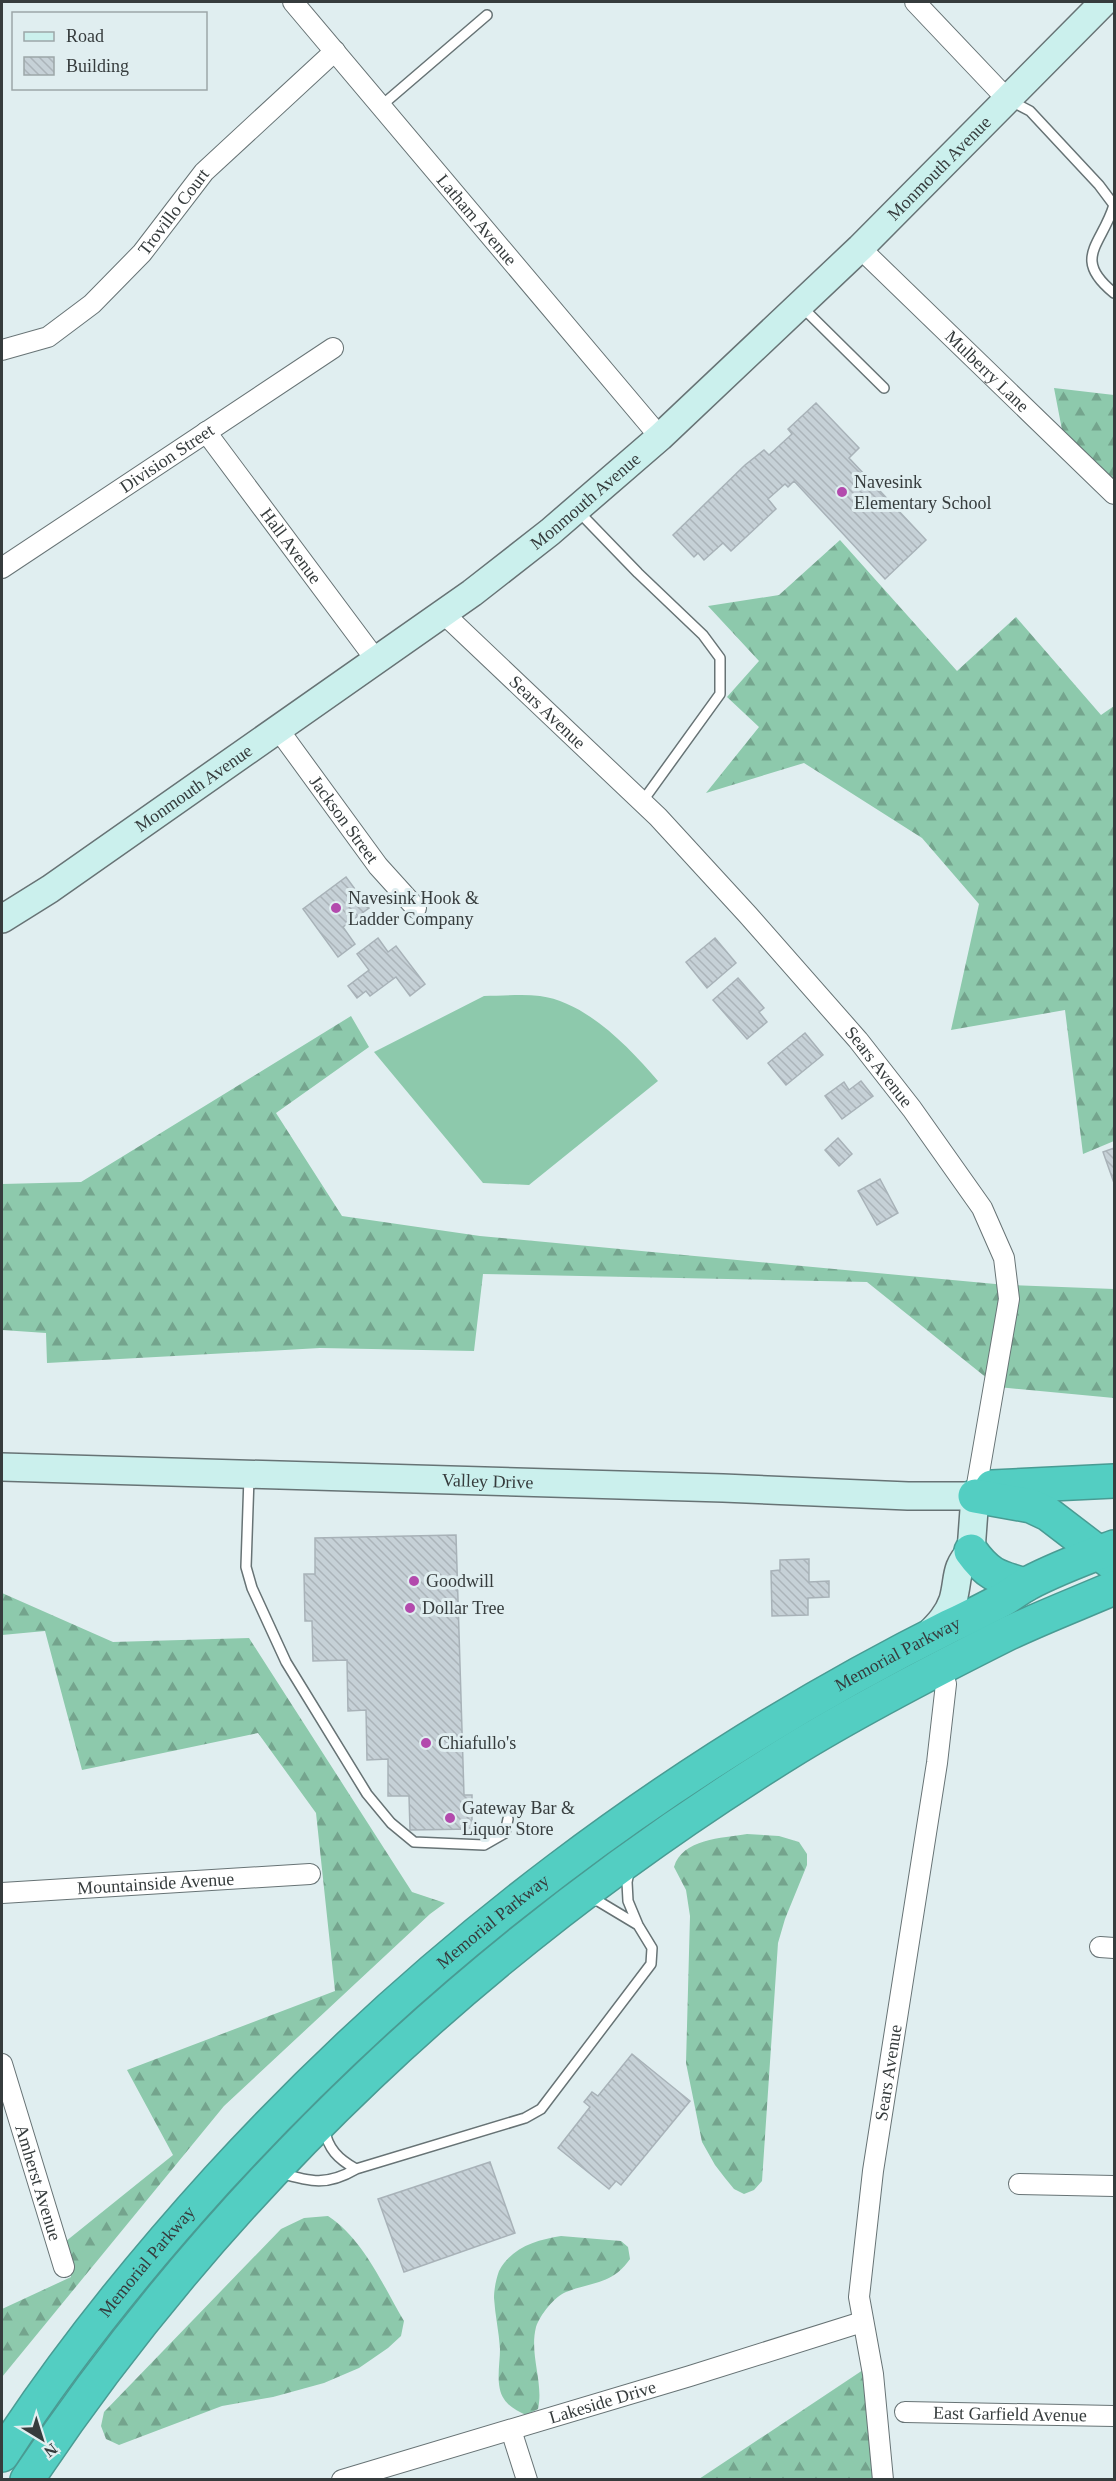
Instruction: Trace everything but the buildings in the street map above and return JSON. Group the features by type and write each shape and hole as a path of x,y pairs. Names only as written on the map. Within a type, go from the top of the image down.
{"highway":[{"path":"975,1496 995,1485 1114,1481"},
{"path":"975,1496 1031,1506 1048,1514 1109,1555"},
{"path":"971,1551 981,1566 993,1576 1025,1585"},
{"name":"Memorial Parkway","path":"2,2455 66,2362 158,2247 296,2096 397,2000 485,1925 550,1874 660,1796 792,1712 924,1639 1006,1598 1025,1585 1109,1555"},
{"name":"Memorial Parkway","path":"27,2480 88,2391 138,2326 272,2171 431,2016 572,1900 714,1800 792,1750 1012,1632 1114,1588"}],"street":[{"name":"Latham Avenue","path":"293,2 660,437"},
{"path":"915,2 1007,99"},
{"name":"Monmouth Avenue","path":"2,920 50,890 443,613 542,539 660,437 860,248 1104,2"},
{"name":"Trovillo Court","path":"2,350 48,337 92,304 142,253 204,172 335,51"},
{"name":"Mulberry Lane","path":"860,248 1114,495"},
{"name":"Division Street","path":"2,568 333,348"},
{"name":"Hall Avenue","path":"206,432 376,660"},
{"name":"Sears Avenue","path":"443,613 642,802 748,915 858,1040 912,1109 982,1208 1004,1258 1009,1299 975,1496 971,1551 961,1561 953,1601 944,1618 924,1639"},
{"name":"Jackson Street","path":"278,729 378,866 416,908"},
{"name":"Valley Drive","path":"2,1467 711,1487 908,1496 975,1496"},
{"name":"Sears Avenue","path":"883,2480 873,2374 859,2297 873,2171 909,1954 945,1699 946,1684 939,1670"},
{"name":"Mountainside Avenue","path":"2,1893 310,1874"},
{"name":"Amherst Avenue","path":"2,2064 64,2267"},
{"path":"1019,2184 1114,2186"},
{"name":"Lakeside Drive","path":"342,2480 862,2322"},
{"name":"East Garfield Avenue","path":"905,2412 1114,2416"},
{"path":"511,2430 527,2480"}],"lane":[{"path":"381,106 487,15"},
{"path":"1007,99 1030,111 1099,185 1114,205 1092,254 1091,264 1096,276 1114,293"},
{"path":"800,305 884,388"},
{"path":"576,508 638,573 703,635 720,658 720,694 642,802"},
{"path":"249,1475 246,1567 252,1588 286,1662 367,1794 391,1823 414,1842 484,1845 505,1833 507,1819"},
{"path":"272,2171 320,2182 340,2179 356,2169 525,2118 541,2109 651,1964 652,1948 638,1925 628,1901 627,1882 634,1855"},
{"path":"572,1900 598,1901 638,1925"},
{"path":"322,2120 327,2142 334,2153 356,2169"}],"green space":[{"path":"1054,388 1114,395 1114,480 1063,435"},
{"path":"840,540 957,671 1016,617 1101,715 1114,706 1114,1141 1083,1154 1065,1010 951,1030 979,904 922,838 804,763 706,793 759,727 727,697 759,661 708,606 779,595"},
{"path":"484,996 540,996 574,1007 620,1041 658,1081 529,1185 483,1183 374,1052"},
{"path":"351,1016 369,1047 276,1113 342,1216 480,1236 1006,1285 1114,1289 1114,1398 998,1387 867,1282 483,1274 474,1351 320,1348 47,1363 46,1333 2,1330 2,1184 81,1182"},
{"path":"2,1593 113,1642 249,1638 412,1892 445,1903 430,1914 224,2106 2,2377 2,2309 71,2277 60,2246 173,2155 127,2070 335,1991 316,1813 258,1733 82,1770 45,1631 2,1635"},
{"path":"747,1834 779,1836 799,1842 807,1854 807,1865 785,1919 778,1943 762,2181 754,2190 744,2194 734,2189 725,2178 702,2142 686,2063 690,1916 686,1890 674,1867 678,1858 694,1845"},
{"path":"328,2216 352,2237 371,2264 404,2321 401,2336 359,2368 324,2383 273,2397 222,2406 119,2445 106,2439 101,2426 104,2412 281,2229 304,2218"},
{"path":"561,2236 621,2241 628,2247 630,2259 616,2274 601,2282 562,2294 544,2312 536,2327 534,2337 539,2389 538,2409 526,2415 508,2404 501,2393 495,2284 504,2263 518,2250"},
{"path":"866,2368 886,2479 699,2479"}],"place":[{"name":"Navesink Elementary School","path":"842,492"},
{"name":"Navesink Hook & Ladder Company","path":"336,908"},
{"name":"Goodwill","path":"414,1581"},
{"name":"Dollar Tree","path":"410,1608"},
{"name":"Chiafullo's","path":"426,1743"},
{"name":"Gateway Bar & Liquor Store","path":"450,1818"}]}
